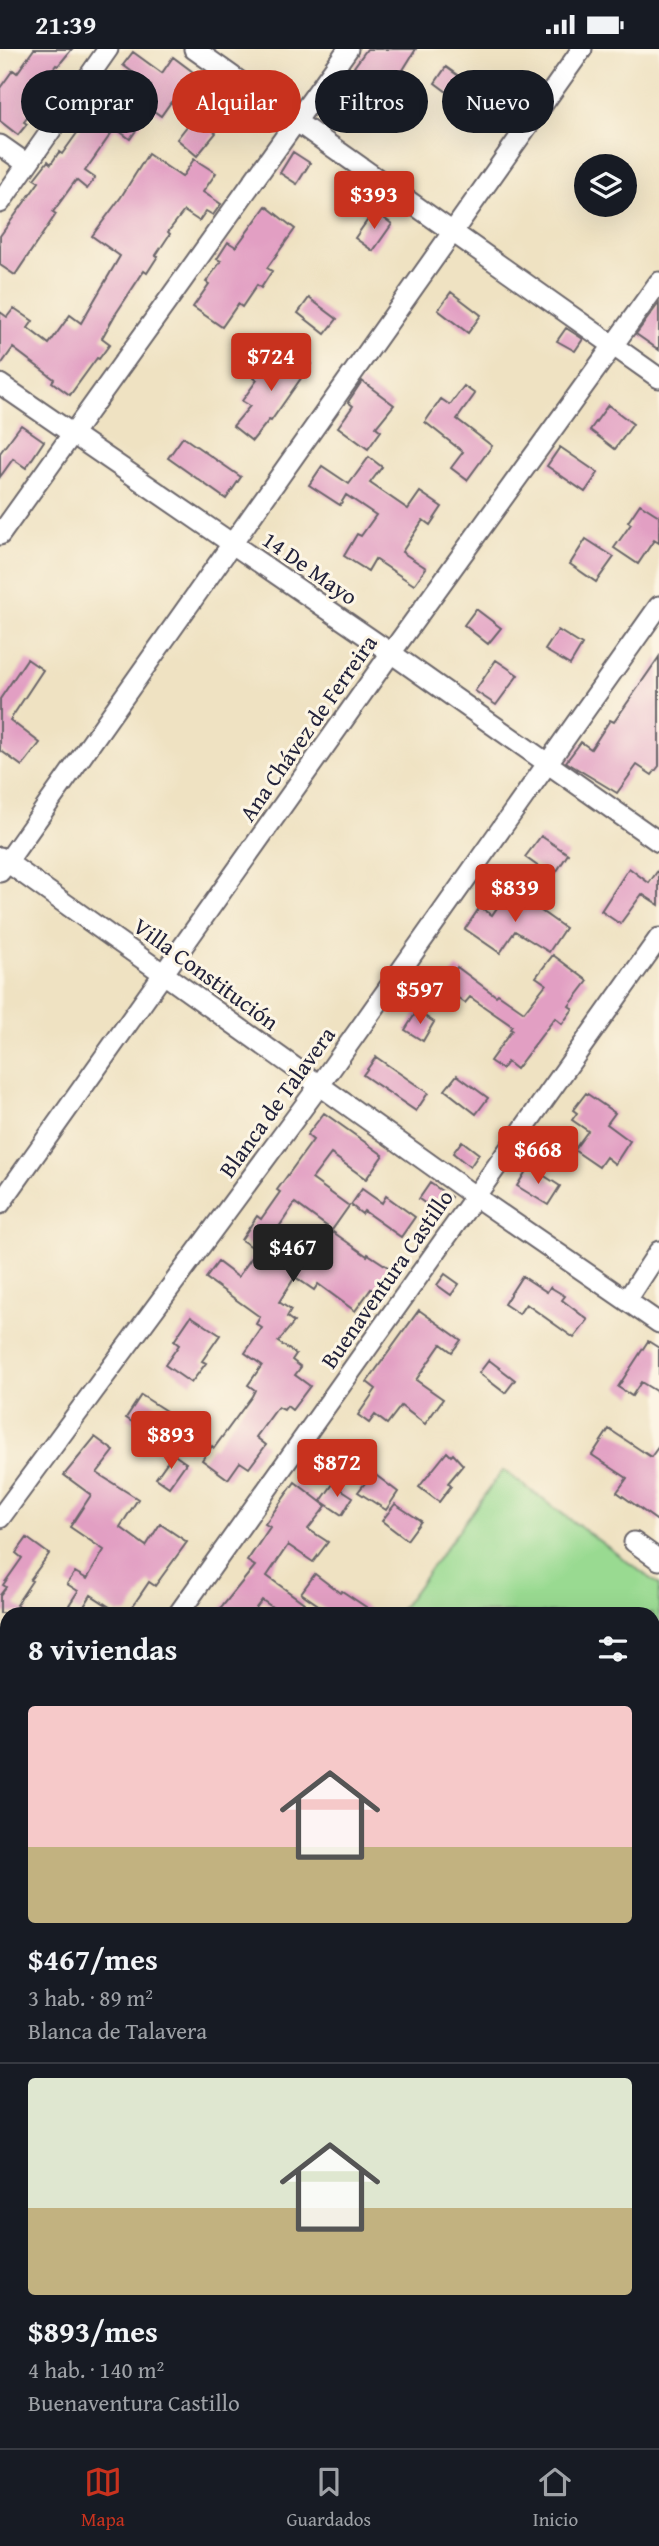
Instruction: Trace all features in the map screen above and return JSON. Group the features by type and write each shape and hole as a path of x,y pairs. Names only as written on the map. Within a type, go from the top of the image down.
{"street":[{"path":"0,204 108,49"},
{"path":"194,49 224,70"},
{"path":"301,116 348,49"},
{"path":"2,863 232,544 582,49"},
{"path":"301,125 659,378"},
{"path":"0,535 289,133"},
{"path":"0,145 27,165"},
{"name":"Ana Chávez de Ferreira","path":"0,1205 391,653 659,282"},
{"name":"14 De Mayo","path":"0,384 391,653 659,842"},
{"name":"Blanca de Talavera","path":"0,1518 319,1086 659,606"},
{"name":"Villa Constitución","path":"2,863 659,1323"},
{"name":"Buenaventura Castillo","path":"183,1607 659,938"},
{"path":"627,1300 659,1251"},
{"path":"634,1542 659,1560"}],"green space":[{"path":"503,1470 659,1585 659,1607 402,1607"}],"building":[{"path":"34,49 72,49 52,70 21,70 21,131 18,135 0,121 0,88 13,70 17,73"},
{"path":"367,49 416,49 403,70 358,70 354,67"},
{"path":"133,52 158,70 130,70 123,65"},
{"path":"173,57 190,70 172,70 172,103 161,116 158,114 158,70 162,73"},
{"path":"442,73 442,88 435,83"},
{"path":"77,133 112,133 85,171 95,178 87,189 76,180 15,275 0,265 0,236 39,182 34,179 48,161 51,164 59,152 62,154"},
{"path":"122,133 134,133 130,139"},
{"path":"182,133 216,133 197,156 177,139"},
{"path":"293,152 310,163 297,184 280,173"},
{"path":"148,154 182,177 194,159 216,173 203,192 221,204 213,215 206,211 199,221 184,211 168,232 170,234 156,255 158,256 147,273 144,271 102,338 110,344 70,395 52,382 54,379 13,348 0,366 0,312 7,317 14,308 33,321 28,328 49,344 70,315 81,323 120,256 92,236"},
{"path":"266,206 295,229 267,268 272,271 261,288 257,285 242,307 238,304 222,327 193,307 209,284 206,282 221,261 217,259 228,242 236,247"},
{"path":"374,211 392,224 373,251 355,238"},
{"path":"451,292 481,315 468,333 438,310"},
{"path":"309,298 337,319 325,334 298,313"},
{"path":"659,303 659,350 636,334"},
{"path":"566,328 583,339 575,351 557,341"},
{"path":"289,349 311,364 271,421 269,420 252,441 233,426 250,406 242,401 265,363 275,370"},
{"path":"362,381 394,405 376,427 381,431 368,449 338,427 353,406 348,402"},
{"path":"464,386 475,394 457,419 492,446 467,480 451,468 463,452 425,422 441,399 450,405"},
{"path":"608,405 633,424 615,449 590,430"},
{"path":"21,425 44,441 26,468 13,459 0,477 0,453"},
{"path":"183,437 241,477 226,499 168,458"},
{"path":"560,447 598,473 585,492 547,466"},
{"path":"369,457 382,467 370,483 408,509 420,492 442,507 430,525 423,520 402,552 426,568 414,585 375,559 368,571 344,556 357,534 361,536 376,515 346,495 340,505 309,485 322,466 349,484"},
{"path":"640,504 659,516 659,543 654,540 638,564 614,548 631,524 628,522"},
{"path":"586,539 614,557 596,582 570,564"},
{"path":"476,609 501,628 488,644 464,625"},
{"path":"558,630 582,645 570,665 545,650"},
{"path":"659,657 659,766 652,775 637,765 617,793 566,762 581,742 591,749 610,720 614,722"},
{"path":"27,659 43,670 10,720 40,743 22,766 0,750 0,699"},
{"path":"496,660 518,675 496,705 475,691"},
{"path":"541,836 568,854 553,877 525,857"},
{"path":"629,868 649,883 659,869 659,905 642,894 620,924 601,911"},
{"path":"510,889 565,928 549,952 515,931 500,953 465,929 480,907 492,915"},
{"path":"553,955 588,981 569,1006 573,1009 562,1024 555,1018 516,1069 507,1062 502,1069 490,1061 512,1030 512,1026 470,997 465,1003 443,987 457,967 496,996 498,994 524,1012 546,984 536,977"},
{"path":"417,1011 434,1022 423,1041 405,1030"},
{"path":"376,1057 428,1093 416,1111 363,1075"},
{"path":"457,1075 488,1098 476,1114 445,1090"},
{"path":"586,1093 615,1113 607,1124 630,1141 615,1164 606,1157 599,1167 574,1150 588,1131 572,1120 577,1113 573,1110"},
{"path":"324,1113 383,1155 366,1179 331,1154 312,1179 349,1206 332,1230 295,1203 277,1230 316,1254 333,1232 394,1271 379,1295 371,1289 355,1311 318,1284 314,1290 295,1277 279,1302 291,1310 287,1317 294,1322 278,1342 296,1354 292,1360 301,1367 295,1375 310,1386 292,1410 287,1406 284,1410 278,1407 256,1437 266,1445 249,1468 240,1462 228,1479 202,1460 212,1446 214,1448 255,1390 248,1385 262,1365 245,1353 262,1328 256,1324 260,1317 206,1278 218,1262 238,1277 257,1250 241,1240 257,1216 261,1219 280,1192 277,1190 313,1140 307,1135"},
{"path":"462,1141 479,1154 470,1167 453,1153"},
{"path":"529,1166 560,1186 548,1205 517,1186"},
{"path":"430,1183 451,1197 440,1214 419,1199"},
{"path":"362,1189 382,1203 386,1196 415,1217 401,1237 351,1205"},
{"path":"445,1274 459,1284 451,1295 437,1285"},
{"path":"522,1276 547,1292 550,1287 565,1296 562,1300 588,1320 574,1338 526,1304 519,1314 504,1304"},
{"path":"419,1310 461,1340 452,1352 441,1344 416,1380 443,1399 425,1424 401,1406 387,1424 375,1415 369,1423 358,1415 376,1389 367,1382"},
{"path":"191,1316 220,1335 202,1361 206,1363 191,1383 165,1365 179,1345 174,1341"},
{"path":"648,1341 659,1348 659,1393 641,1382 632,1396 618,1387"},
{"path":"489,1360 515,1380 505,1393 479,1373"},
{"path":"141,1395 166,1411 151,1434 126,1418"},
{"path":"609,1429 651,1457 659,1446 659,1522 617,1492 627,1478 592,1455"},
{"path":"95,1437 114,1451 97,1473 138,1499 120,1527 146,1546 160,1524 187,1542 155,1586 149,1582 132,1607 110,1607 91,1595 84,1607 69,1605 78,1591 67,1584 75,1572 87,1579 104,1550 70,1527 91,1495 64,1475"},
{"path":"447,1452 451,1456 453,1454 463,1465 448,1483 451,1486 439,1502 419,1487"},
{"path":"173,1454 186,1463 169,1487 156,1478"},
{"path":"373,1473 398,1492 386,1510 358,1492"},
{"path":"295,1482 326,1506 308,1529 328,1542 313,1562 288,1545 267,1576 304,1603 301,1607 272,1607 262,1600 257,1607 222,1607 255,1566 247,1561 270,1527 265,1524"},
{"path":"333,1484 353,1497 342,1515 321,1501"},
{"path":"395,1504 421,1521 407,1540 382,1521"},
{"path":"27,1538 49,1554 16,1605 20,1607 0,1607 0,1595 6,1587 3,1585 22,1558 16,1553"},
{"path":"315,1574 340,1593 342,1591 366,1607 321,1607 301,1593"}]}
